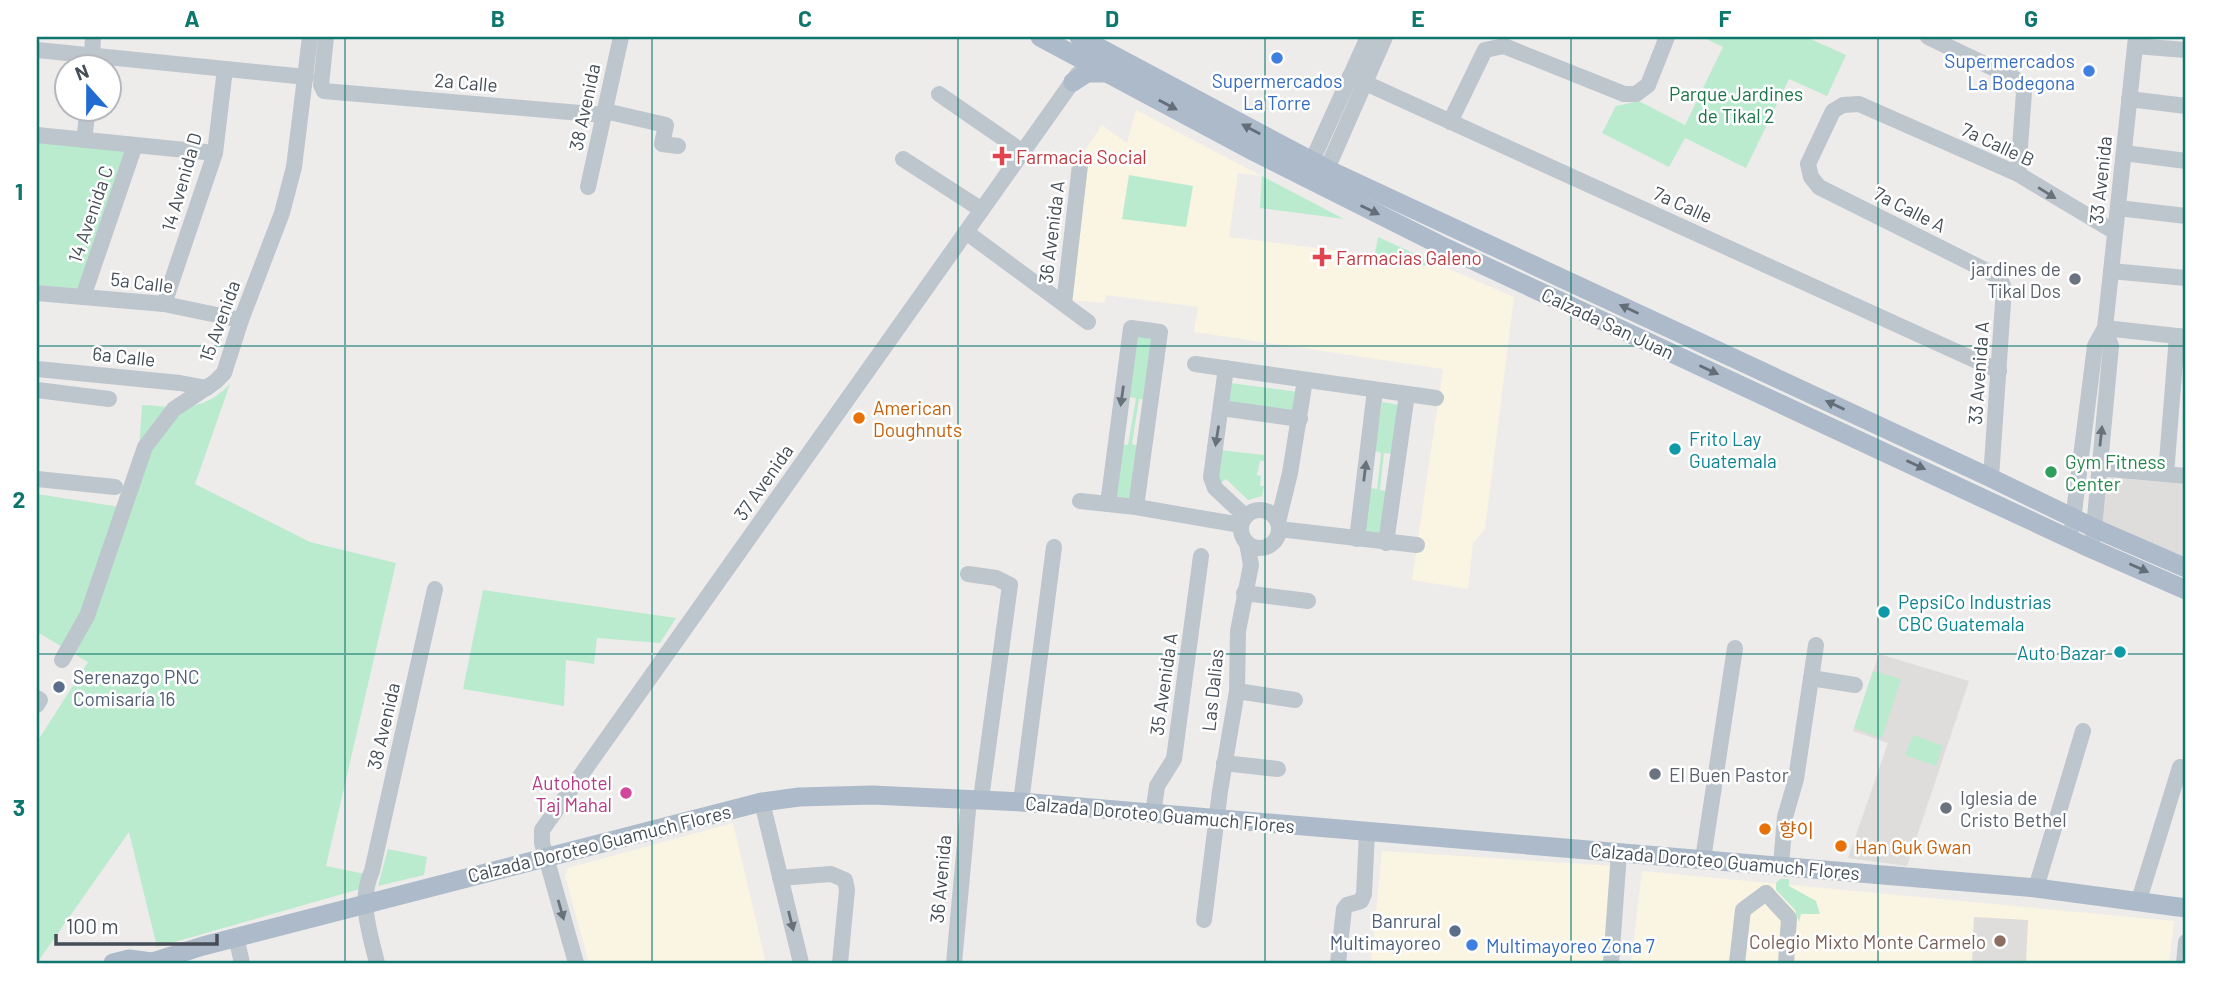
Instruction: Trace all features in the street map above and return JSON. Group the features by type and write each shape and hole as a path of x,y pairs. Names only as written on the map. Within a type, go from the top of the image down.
{"main road":[{"name":"Calzada San Juan","path":"1040,37 1092,54 1320,165 1991,478 2072,528"},
{"name":"Calzada San Juan","path":"1079,37 1108,73 1255,152 1440,245 2072,528 2186,590"},
{"path":"1073,82 1087,73 1108,73"},
{"name":"Calzada San Juan","path":"2093,538 2186,568"},
{"name":"Calzada Doroteo Guamuch Flores","path":"124,962 150,963 236,937 369,908 546,857 762,802 799,797 872,794 1021,802 1776,865 2036,888 2186,908"}],"street":[{"name":"15 Avenida","path":"62,660 87,616 145,447 174,409 207,388 224,373 240,320 282,213 293,167 310,37"},
{"name":"2a Calle","path":"326,37 321,85 324,91 604,113 666,125 662,144 678,146"},
{"name":"38 Avenida","path":"588,187 621,37"},
{"path":"1320,165 1357,79 1368,37"},
{"path":"1357,79 1385,37"},
{"path":"1450,122 1485,50 1504,46 1624,94 1636,94 1648,85 1667,37"},
{"path":"1928,37 2014,78 2021,85 2024,92 2018,174"},
{"path":"2135,41 2186,50"},
{"name":"33 Avenida","path":"2072,528 2095,346 2105,328 2135,41"},
{"path":"37,50 55,52"},
{"name":"37 Avenida","path":"576,963 540,837 542,830 1092,54"},
{"path":"122,59 306,77"},
{"name":"14 Avenida D","path":"164,304 215,153 225,69"},
{"name":"7a Calle","path":"1357,79 1999,371"},
{"path":"939,94 1023,152"},
{"path":"2129,99 2186,106"},
{"name":"7a Calle B","path":"1811,177 1808,164 1833,111 1843,105 1858,104 2018,174 2115,232"},
{"path":"84,140 86,122"},
{"path":"37,135 215,153"},
{"name":"14 Avenida C","path":"83,297 135,145"},
{"path":"2124,153 2186,161"},
{"path":"903,159 982,210"},
{"name":"36 Avenida A","path":"1059,301 1080,165"},
{"name":"7a Calle A","path":"1811,177 1819,187 1993,274"},
{"path":"2118,208 2186,216"},
{"path":"966,232 1088,322"},
{"path":"2111,271 2186,278"},
{"name":"33 Avenida A","path":"1991,478 2004,288 1993,274"},
{"name":"5a Calle","path":"37,293 164,304 240,320"},
{"path":"1108,504 1131,328 1160,332 1136,507"},
{"path":"2105,328 2182,336 2166,474"},
{"name":"33 Avenida","path":"2093,538 2111,346 2105,328"},
{"path":"1195,364 1436,398"},
{"path":"1226,368 1211,477 1215,488 1243,521 1241,535 1247,543 1257,548 1269,545 1278,535 1305,380"},
{"name":"6a Calle","path":"37,369 207,388"},
{"path":"37,390 109,399"},
{"path":"1357,539 1375,390"},
{"path":"1386,543 1407,394"},
{"path":"1221,408 1300,419"},
{"path":"2098,468 2186,475"},
{"path":"37,479 115,487"},
{"path":"1080,500 1243,521 1260,509 1271,513 1278,525 1357,539 1417,545"},
{"name":"Las Dalias","path":"1204,920 1224,763 1237,691 1238,631 1251,565 1247,543"},
{"name":"Las Dalias","path":"1251,565 1269,545"},
{"path":"1021,802 1054,547"},
{"name":"35 Avenida A","path":"1153,814 1157,786 1174,759 1201,556"},
{"name":"36 Avenida","path":"954,963 975,799 1010,585 996,578 968,574"},
{"name":"38 Avenida","path":"377,963 367,882 372,871 435,589"},
{"path":"1244,593 1308,601"},
{"path":"1737,963 1743,910 1766,893 1776,865 1785,817 1796,779 1816,645"},
{"path":"1703,859 1735,648"},
{"path":"1811,678 1856,685"},
{"path":"1237,691 1295,700"},
{"path":"2036,888 2083,731"},
{"path":"1224,763 1278,769"},
{"path":"2139,900 2180,767"},
{"path":"762,802 801,963"},
{"path":"1338,963 1344,909 1362,901 1364,894 1367,832"},
{"path":"1611,963 1619,853"},
{"path":"780,878 831,874 845,880 840,963"},
{"path":"1766,893 1789,918 1786,963"},
{"path":"236,937 242,963"},
{"path":"2184,963 2186,942"}],"shaded area":[{"path":"1136,110 1262,176 1238,173 1229,237 1374,255 1374,259 1428,265 1426,259 1514,297 1485,529 1473,543 1468,589 1412,580 1443,369 1194,332 1198,307 1106,295 1104,303 1060,299 1075,165 1102,125 1127,143"},
{"path":"2104,477 2186,484 2186,561 2100,521"},
{"path":"1879,654 1969,681 1907,866 1848,858 1888,743 1853,731"},
{"path":"733,823 766,963 589,963 565,876 568,868"},
{"path":"1382,851 1614,866 1604,963 1371,963"},
{"path":"1642,871 2174,921 2169,963 1631,963"},
{"name":"Colegio Mixto Monte Carmelo","path":"1974,917 2028,920 2026,963 1972,963"}],"green space":[{"name":"Parque Jardines de Tikal 2","path":"1702,37 1806,37 1846,55 1827,96 1789,79 1746,168 1685,138 1669,167 1602,133 1616,106 1639,101 1685,125 1723,47"},
{"path":"37,139 129,150 81,289 37,285"},
{"path":"1129,175 1193,186 1186,227 1122,219"},
{"path":"1262,176 1344,219 1260,208"},
{"path":"1378,237 1426,259 1428,266 1374,259"},
{"path":"1137,334 1154,337 1147,399 1139,399 1132,444 1139,446 1131,503 1114,501 1120,444 1128,445 1136,398 1128,397"},
{"path":"1231,383 1299,392 1296,414 1228,405"},
{"path":"230,384 195,484 310,542 396,563 326,866 365,874 360,889 157,947 129,832 37,963 37,742 88,662 37,632 37,494 120,507 136,492 142,405 179,407 200,404 210,400"},
{"path":"1382,402 1399,405 1393,454 1384,453 1380,490 1387,491 1380,539 1363,537 1370,488 1377,489 1381,453 1375,451"},
{"path":"1220,450 1264,455 1257,475 1261,476 1260,486 1264,486 1262,496 1248,500 1226,479 1221,483 1217,480"},
{"path":"483,590 676,618 660,643 597,638 594,664 566,660 564,706 463,689"},
{"path":"1873,671 1901,679 1882,738 1854,728"},
{"path":"1913,735 1943,746 1936,766 1905,755"},
{"path":"388,849 427,857 424,875 378,886"},
{"path":"1780,879 1789,879 1789,886 1816,901 1820,914 1801,914 1799,922 1795,910 1776,890 1776,883"}],"place":[{"name":"Supermercados La Torre","path":"1277,58"},
{"name":"Supermercados La Bodegona","path":"2089,71"},
{"name":"Farmacia Social","path":"1002,156"},
{"name":"Farmacias Galeno","path":"1322,257"},
{"name":"jardines de Tikal Dos","path":"2075,279"},
{"name":"American Doughnuts","path":"859,418"},
{"name":"Frito Lay Guatemala","path":"1675,449"},
{"name":"Gym Fitness Center","path":"2051,472"},
{"name":"PepsiCo Industrias CBC Guatemala","path":"1884,612"},
{"name":"Auto Bazar","path":"2120,652"},
{"name":"Serenazgo PNC Comisaría 16","path":"59,687"},
{"name":"El Buen Pastor","path":"1655,774"},
{"name":"Autohotel Taj Mahal","path":"626,793"},
{"name":"Iglesia de Cristo Bethel","path":"1946,808"},
{"name":"향이","path":"1765,829"},
{"name":"Han Guk Gwan","path":"1841,846"},
{"name":"Banrural Multimayoreo","path":"1455,931"},
{"name":"Colegio Mixto Monte Carmelo","path":"2000,941"},
{"name":"Multimayoreo Zona 7","path":"1472,945"}]}
